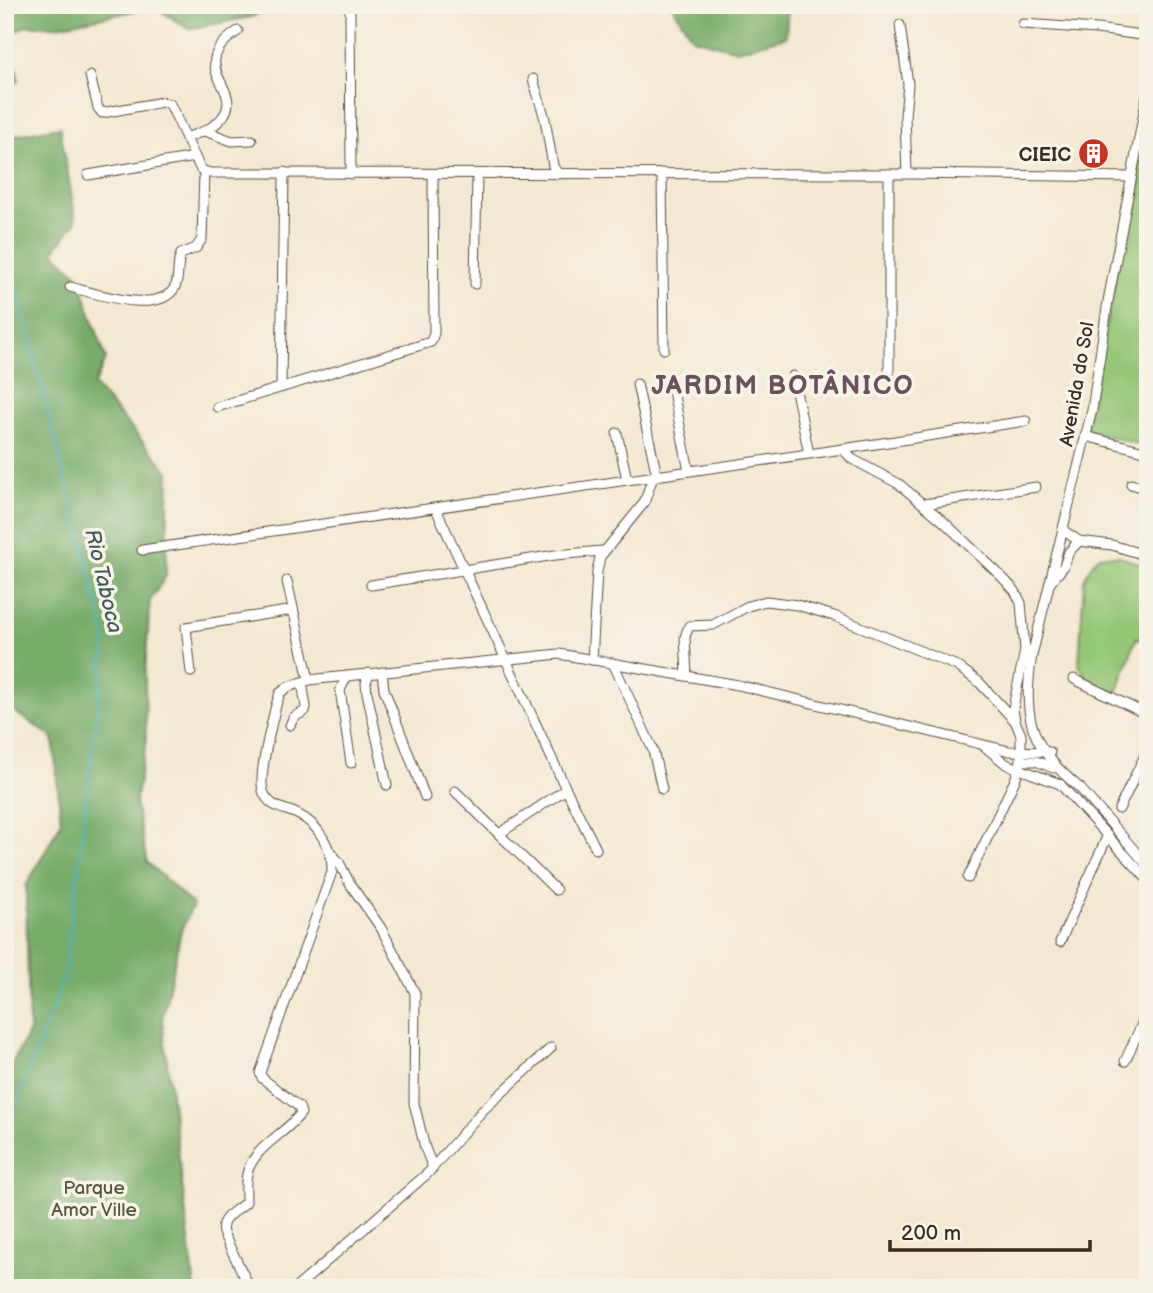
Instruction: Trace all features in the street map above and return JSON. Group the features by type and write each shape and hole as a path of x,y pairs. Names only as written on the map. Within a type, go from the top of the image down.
{"street":[{"path":"350,11 351,174"},
{"path":"1023,24 1148,36"},
{"path":"900,25 908,84 906,174"},
{"path":"186,138 219,122 228,108 228,96 215,71 214,61 219,47 238,31"},
{"path":"70,287 137,302 159,299 170,293 177,282 181,254 195,248 202,239 204,172 172,108 166,102 107,113 99,111 90,76"},
{"path":"533,79 545,119 553,166 558,174"},
{"name":"Avenida do Sol","path":"1081,789 1059,771 1045,748 1034,715 1028,681 1092,410 1108,300 1148,91"},
{"path":"205,131 232,141 253,140"},
{"path":"88,175 195,157"},
{"path":"204,172 1131,177"},
{"path":"281,387 284,172"},
{"path":"662,173 664,349"},
{"path":"217,407 431,342 434,334 433,174"},
{"path":"475,284 477,174"},
{"path":"888,373 889,174"},
{"path":"793,376 809,454"},
{"path":"671,381 689,471"},
{"path":"592,660 597,572 602,551 645,503 655,476 636,384"},
{"path":"142,550 1026,421"},
{"path":"617,433 627,480"},
{"path":"1085,436 1148,452"},
{"path":"843,449 852,458 899,484 924,504 1015,591 1021,603 1025,650 1014,700 1015,721"},
{"path":"1131,484 1148,489"},
{"path":"924,504 1036,487"},
{"path":"436,509 596,849"},
{"path":"1064,531 1079,541 1112,545 1148,556"},
{"path":"1049,583 1064,566 1069,552 1079,541"},
{"path":"371,585 555,555 602,551"},
{"path":"287,581 306,708 294,717 290,725"},
{"path":"687,676 685,637 689,626 713,625 754,604 766,601 786,602 834,616 957,666 979,682 1015,721 1020,731 1021,756 968,878"},
{"path":"191,672 184,630 186,627 293,610"},
{"path":"250,1288 221,1225 224,1219 246,1202 247,1173 252,1163 301,1113 299,1107 262,1078 260,1073 330,881 332,865 324,839 312,823 274,806 268,801 262,785 276,705 284,689 303,682 369,673 559,654 687,676 825,705 1009,751 1059,771"},
{"path":"613,663 653,750 662,789"},
{"path":"382,672 384,689 425,797"},
{"path":"369,673 367,693 387,785"},
{"path":"347,676 340,690 351,763"},
{"path":"1074,679 1148,715"},
{"path":"983,745 1003,762"},
{"path":"1003,762 1045,748"},
{"path":"1034,760 1045,748"},
{"name":"Avenida do Sol","path":"1045,748 1148,866"},
{"path":"1119,809 1148,749"},
{"path":"1003,762 1009,751"},
{"path":"1021,756 1060,784 1148,880"},
{"path":"499,834 566,789"},
{"path":"455,791 556,890"},
{"path":"1060,942 1107,838"},
{"path":"328,850 339,862 350,884 381,928 415,993 414,1103 433,1168"},
{"path":"1125,1061 1148,1011"},
{"path":"296,1288 433,1168 482,1111 551,1048"}],"green space":[{"path":"5,5 276,5 251,17 188,29 155,7 57,26 26,26 9,35 19,81 5,84"},
{"path":"672,5 788,5 786,37 737,50 692,38"},
{"path":"1148,114 1148,447 1085,430"},
{"name":"Parque Amor Ville","path":"60,127 76,222 53,252 78,275 106,359 94,385 169,472 166,576 150,601 145,674 146,744 135,802 147,862 193,905 181,931 162,1020 195,1288 5,1288 5,1078 29,1031 26,886 61,822 53,738 5,705 5,137"},
{"path":"1101,555 1120,556 1148,567 1148,642 1136,638 1117,693 1088,680 1079,665 1084,579 1094,561"}],"waterway":[{"name":"Rio Taboca","path":"5,244 106,638 65,974 5,1135"}],"place":[{"name":"CIEIC","path":"1094,154"}],"district":[{"name":"JARDIM BOTÂNICO","path":"783,385"}]}
